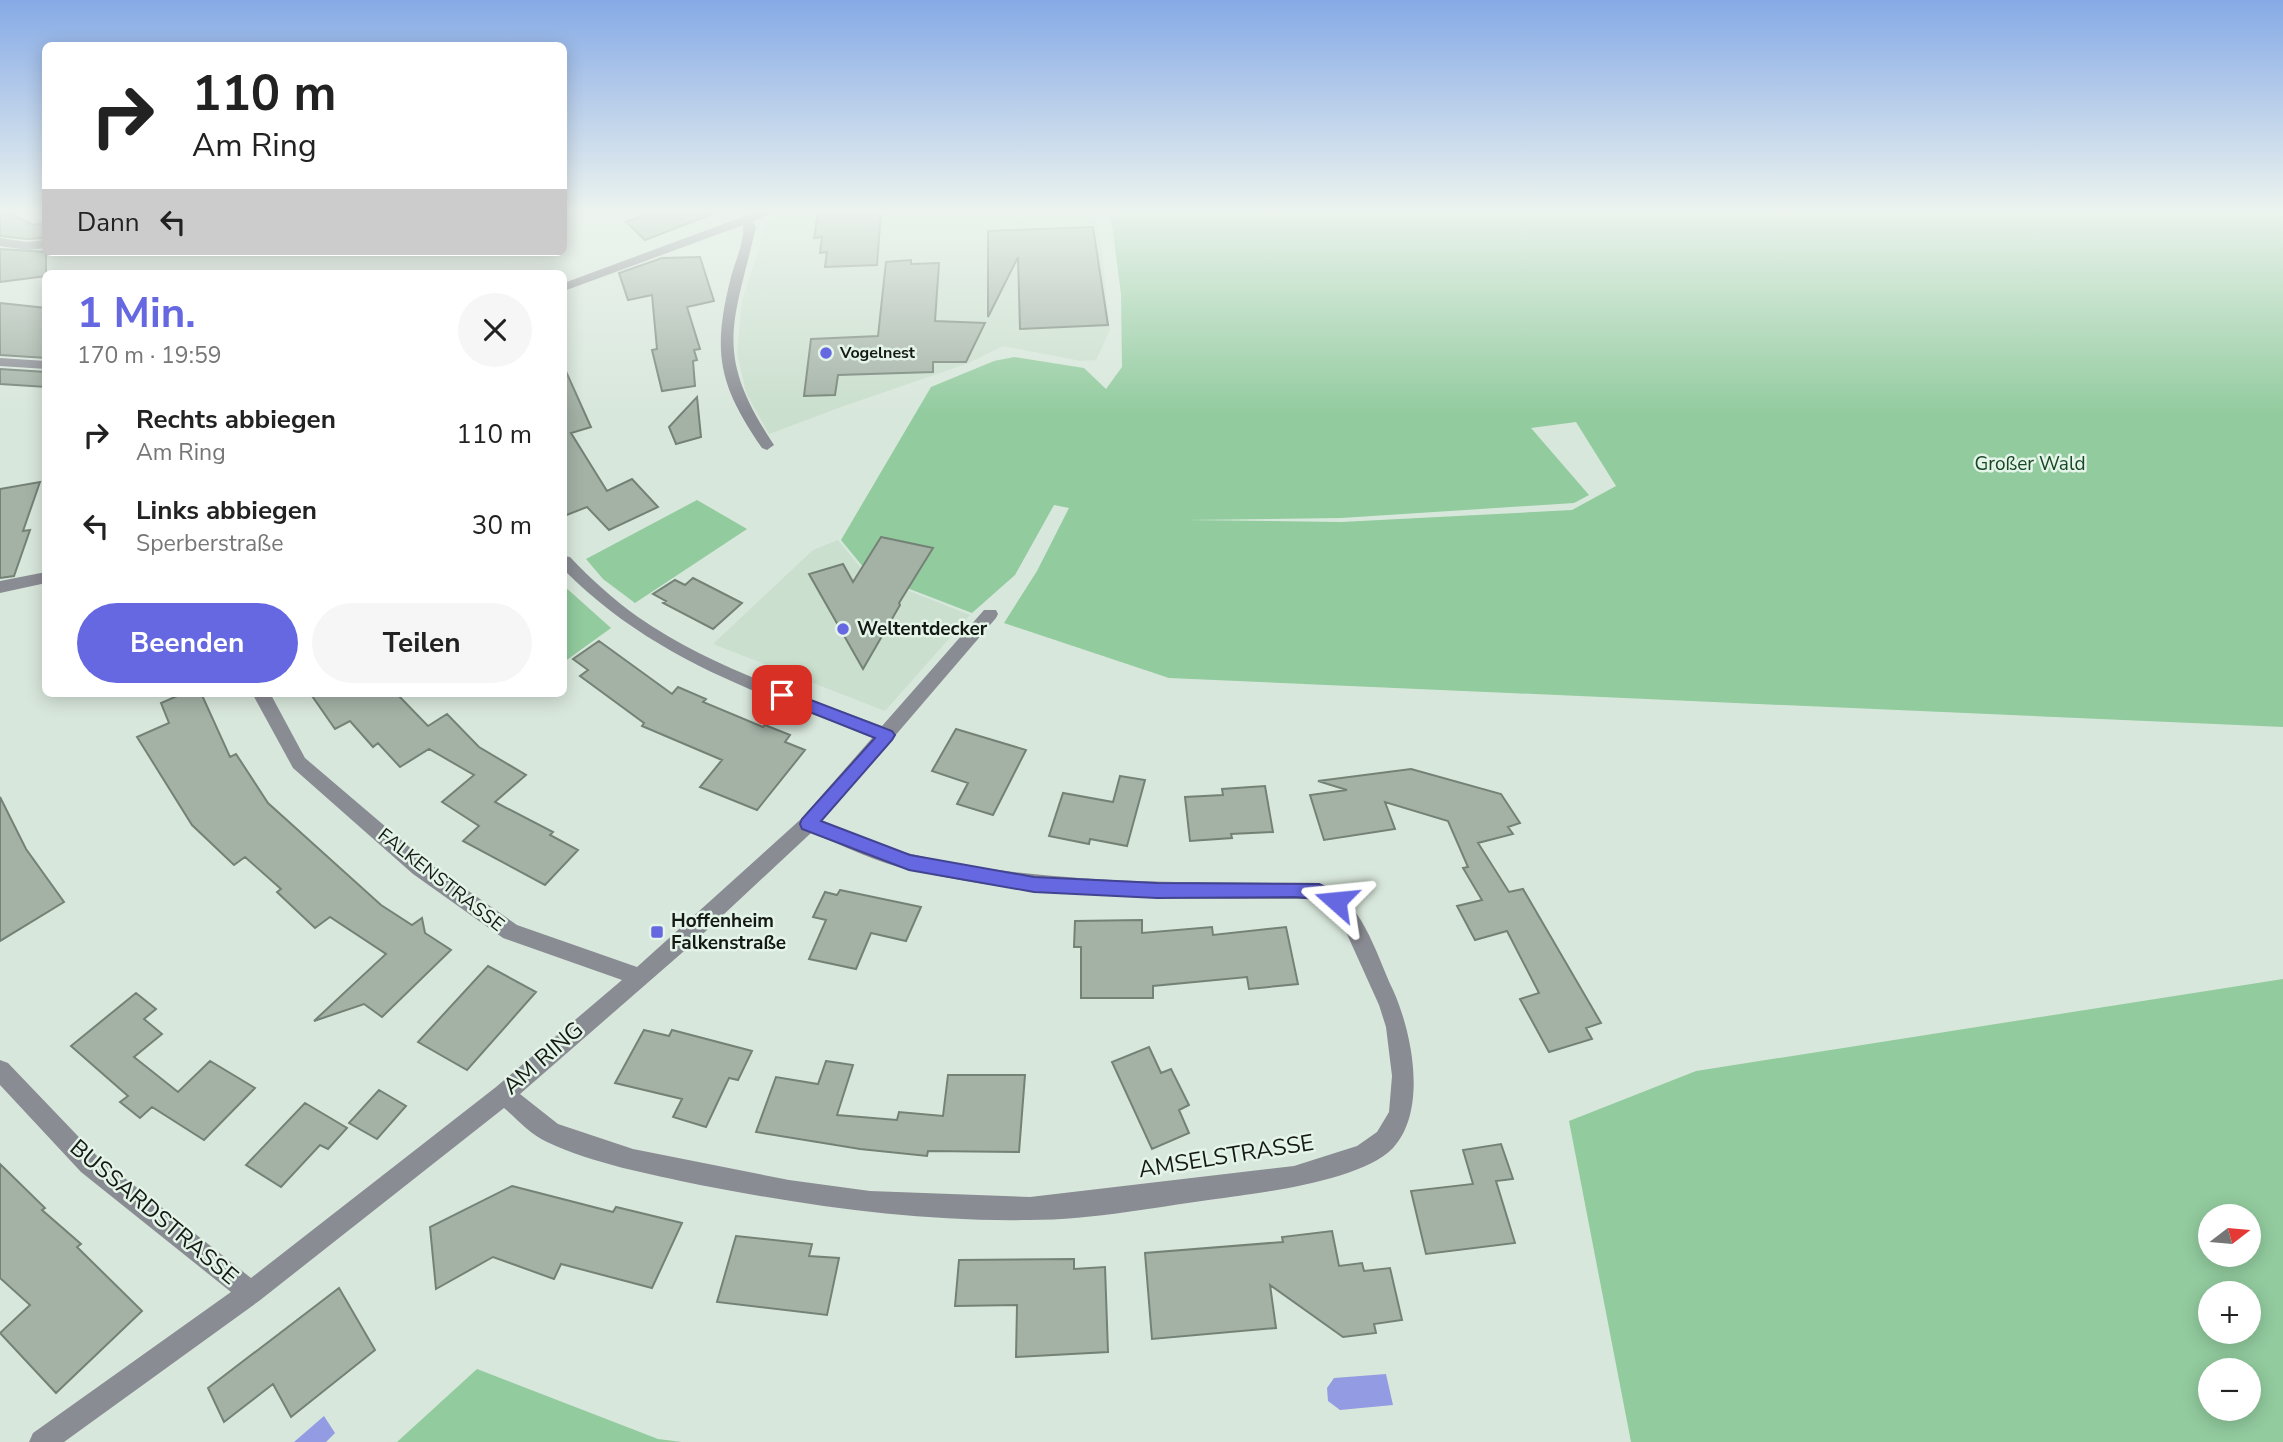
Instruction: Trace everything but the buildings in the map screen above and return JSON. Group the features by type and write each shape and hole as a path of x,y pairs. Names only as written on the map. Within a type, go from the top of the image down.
{"street":[{"path":"738,279 725,337 733,387 753,426 767,445"},
{"path":"0,362 42,365"},
{"path":"567,564 582,582 644,631 704,665 887,735"},
{"path":"0,587 42,579"},
{"name":"AM RING","path":"42,1442 251,1293 503,1094 684,939 808,824 990,614"},
{"name":"FALKENSTRASSE","path":"263,697 299,763 420,868 510,932 638,976"},
{"name":"AMSELSTRASSE","path":"503,1094 551,1133 633,1160 789,1191 870,1202 1030,1209 1294,1177 1363,1155 1385,1140 1400,1115 1404,1076 1396,1027 1389,1005 1349,917 1336,901 1319,891 1157,890 1034,884 909,862 808,824"},
{"name":"BUSSARDSTRASSE","path":"0,1070 89,1164 251,1293"}],"shaded area":[{"path":"749,279 1105,279 1110,330 1096,360 1081,361 1003,346 969,363 769,434 746,393 737,353 742,301"},
{"name":"Weltentdecker","path":"838,540 866,574 970,615 885,711 713,644 813,550"}],"green space":[{"name":"Großer Wald","path":"1119,279 2283,279 2283,727 1169,678 1004,623 1037,571 1069,508 1054,505 1015,575 972,613 868,573 841,540 931,387 994,361 1014,357 1084,368 1106,389 1122,367","holes":["1576,422 1616,486 1572,510 1341,522 1187,520 1341,518 1574,503 1589,495 1531,428"]},
{"path":"697,500 747,529 635,603 603,579 586,559"},
{"path":"567,589 611,628 567,660"},
{"path":"2283,979 2283,1442 1631,1442 1569,1121 1696,1071"},
{"path":"477,1369 658,1439 682,1442 397,1442"}],"water":[{"path":"1386,1374 1393,1405 1340,1410 1328,1401 1327,1388 1334,1378"},
{"path":"324,1416 335,1433 326,1442 294,1442"}],"place":[{"name":"Vogelnest","path":"826,353"},
{"name":"Weltentdecker","path":"843,629"},
{"name":"Hoffenheim Falkenstraße","path":"657,932"}],"route":[{"path":"782,695 887,735 808,824 909,862 1034,884 1157,890 1295,889 1319,891 1336,901"}]}
